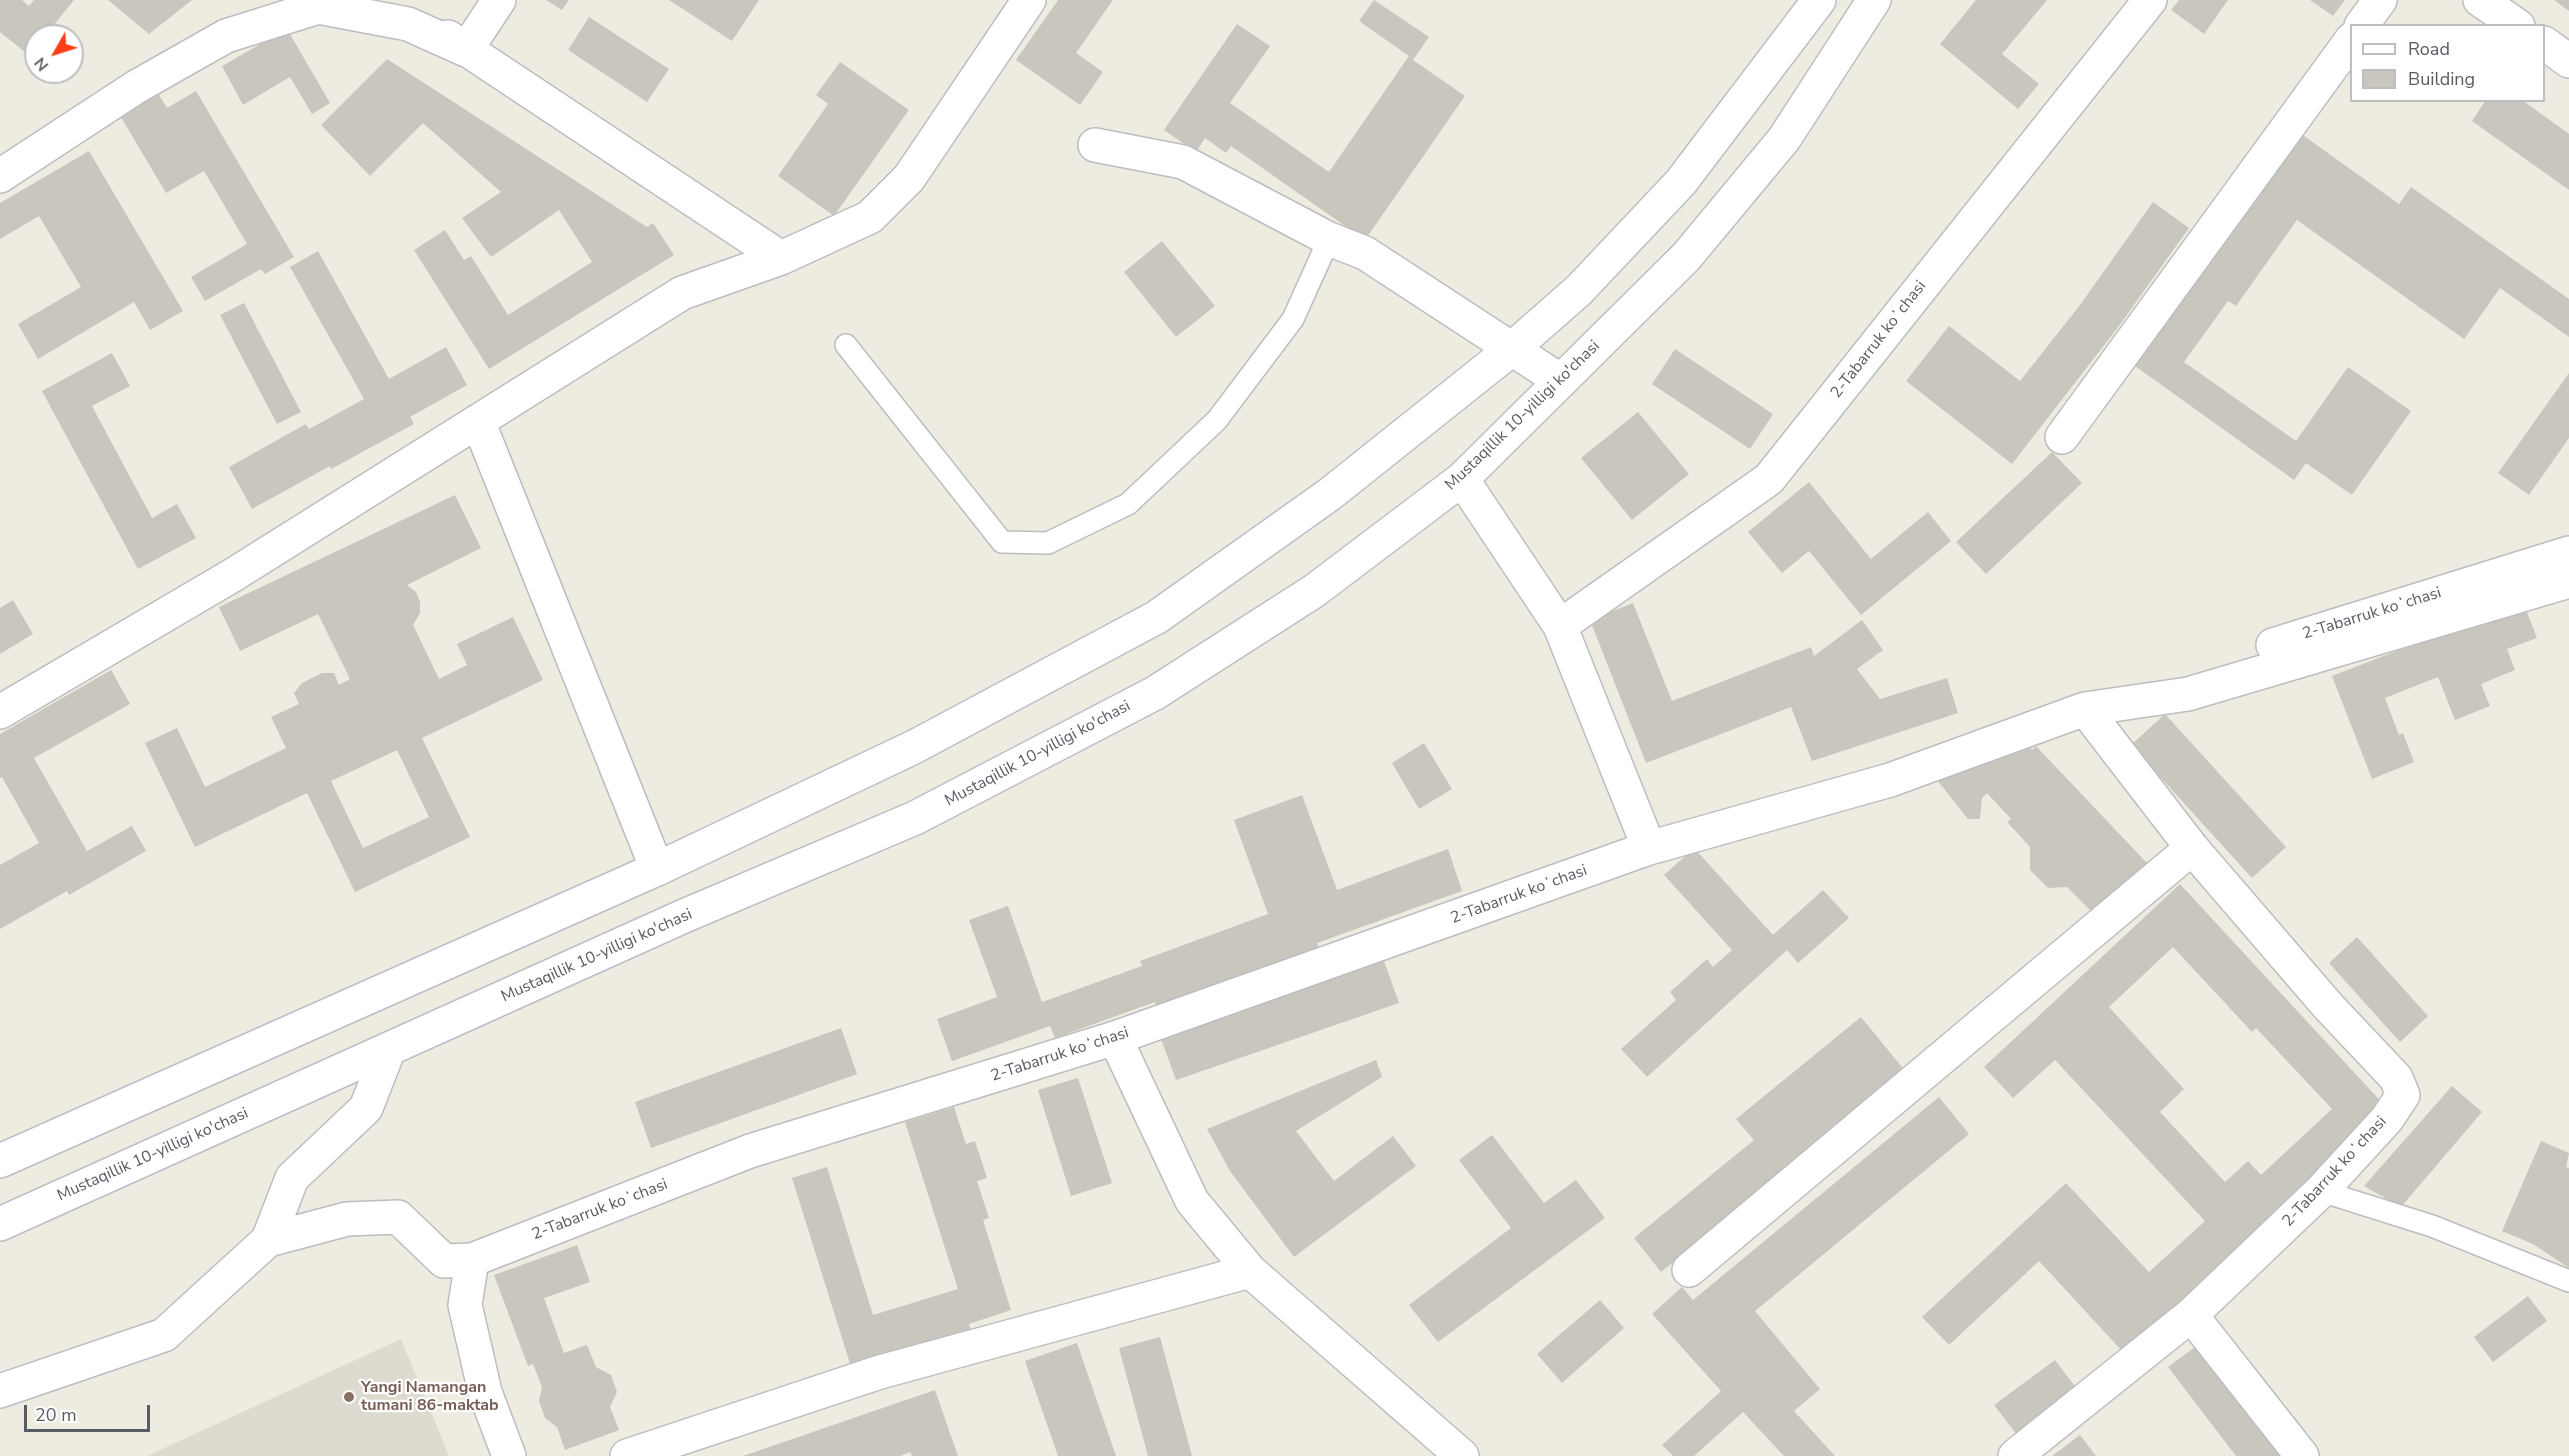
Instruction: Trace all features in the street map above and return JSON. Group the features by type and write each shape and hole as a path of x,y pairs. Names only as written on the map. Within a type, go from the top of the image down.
{"street":[{"path":"391,0 782,258"},
{"path":"466,50 499,0"},
{"path":"0,712 232,575 682,293 782,258 870,217 909,178 1029,0"},
{"path":"0,1161 657,869 914,747 1157,617 1330,494 1513,348 1579,290 1681,182 1819,0"},
{"name":"Mustaqillik 10-yilligi ko'chasi","path":"0,1224 684,916 915,818 1155,693 1314,591 1462,478 1686,257 1784,139 1874,0"},
{"name":"2-Tabarruk koʻchasi","path":"1560,627 1769,479 2150,0"},
{"path":"2362,24 2380,0"},
{"path":"2480,0 2514,24"},
{"path":"0,176 136,87 226,36 318,7 408,24 466,50"},
{"path":"2062,437 2350,42"},
{"path":"2545,44 2569,61"},
{"path":"1095,145 1183,162 1329,239 1365,253 1561,381"},
{"path":"478,421 657,869"},
{"path":"1462,478 1560,627 1649,848"},
{"name":"2-Tabarruk koʻchasi","path":"2188,694 2199,672 2222,661 2569,553"},
{"name":"2-Tabarruk koʻchasi","path":"472,1260 750,1151 1115,1038 1649,848 1890,780 2085,709 2188,694 2569,581"},
{"name":"2-Tabarruk koʻchasi","path":"2015,1456 2191,1315 2321,1191 2386,1119 2403,1095 2396,1078 2328,1006 2192,848 2085,709"},
{"path":"1689,1270 2192,848"},
{"path":"1115,1038 1192,1201 1250,1272 1462,1456"},
{"path":"0,1391 164,1335 268,1240 292,1178 366,1108 389,1049"},
{"path":"268,1240 347,1219 398,1217 444,1261 472,1260 465,1305 485,1392 509,1456"},
{"path":"627,1456 880,1372 1250,1272"},
{"path":"2191,1315 2302,1456"}],"lane":[{"path":"846,345 1002,542 1048,543 1128,504 1217,420 1293,319 1329,239"},
{"path":"2321,1191 2432,1226 2569,1281"}],"shaded area":[{"name":"Yangi Namangan tumani 86-maktab","path":"401,1339 449,1456 147,1456"}],"building":[{"path":"0,0 22,0 29,6 34,0 74,0 55,24 24,24 24,51 0,32"},
{"path":"108,0 192,0 149,34"},
{"path":"546,0 569,0 562,10"},
{"path":"669,0 759,0 732,41"},
{"path":"1058,0 1113,0 1076,53 1103,72 1080,105 1016,60"},
{"path":"1374,0 1429,37 1413,60 1465,96 1365,240 1231,146 1226,153 1205,138 1196,152 1164,130 1237,24 1270,46 1230,103 1329,172 1409,56 1359,21"},
{"path":"1976,0 2047,0 2002,54 2039,84 2018,109 1940,44"},
{"path":"2179,0 2228,0 2204,34 2171,10"},
{"path":"2310,0 2345,0 2333,16"},
{"path":"2554,0 2569,0 2569,11"},
{"path":"589,17 669,69 647,102 568,50"},
{"path":"287,29 330,103 312,114 290,77 243,105 222,66"},
{"path":"387,59 647,227 653,223 674,255 489,369 414,250 445,230 464,260 471,256 508,315 592,262 559,210 491,257 462,218 501,192 423,123 370,176 321,125"},
{"path":"840,62 909,110 834,216 778,176 828,104 816,95"},
{"path":"150,80 167,108 196,91 294,257 265,274 261,269 205,301 191,277 247,244 204,171 166,193 112,102"},
{"path":"2485,102 2525,102 2569,134 2569,190 2472,121"},
{"path":"2300,133 2399,204 2411,187 2569,299 2569,337 2500,288 2464,339 2297,220 2236,306 2228,301 2184,362 2296,441 2348,367 2411,411 2352,495 2306,463 2294,480 2135,366"},
{"path":"89,151 183,311 150,330 134,302 38,359 18,324 81,287 39,216 0,239 0,203"},
{"path":"2153,202 2189,228 2116,330 2012,464 1906,381 1949,326 2020,381 2080,305"},
{"path":"1162,241 1215,306 1176,337 1124,272"},
{"path":"318,251 389,379 446,347 467,385 410,417 414,424 331,469 330,466 252,509 229,467 306,424 309,429 364,399 290,267"},
{"path":"244,303 301,412 277,424 220,315"},
{"path":"1675,349 1773,414 1750,449 1652,384"},
{"path":"112,353 130,386 92,406 152,518 177,504 196,538 138,569 42,391"},
{"path":"2569,373 2569,438 2529,495 2498,473"},
{"path":"1638,412 1689,474 1632,520 1581,458"},
{"path":"2052,452 2082,483 1986,574 1956,542"},
{"path":"1809,482 1871,559 1928,512 1951,541 1861,615 1809,551 1782,573 1748,532"},
{"path":"455,495 481,548 407,585 416,592 420,602 420,613 413,625 439,679 467,665 457,644 513,617 543,680 422,738 470,837 355,892 307,793 195,847 145,743 177,728 205,787 286,748 271,717 299,704 294,693 302,683 322,673 334,673 339,685 350,679 318,614 240,651 219,607","holes":["397,750 429,817 363,848 331,781"]},
{"path":"13,600 33,634 0,654 0,608"},
{"path":"2523,602 2537,638 2507,649 2515,670 2481,684 2490,706 2455,720 2438,677 2385,698 2399,735 2403,733 2414,762 2372,779 2332,676"},
{"path":"1633,603 1672,701 1811,647 1814,656 1862,620 1883,650 1857,669 1880,699 1947,678 1958,713 1812,761 1791,707 1646,763 1590,620"},
{"path":"111,670 130,704 34,758 87,851 132,826 146,851 69,895 67,891 0,929 0,865 39,843 2,777 0,778 0,734"},
{"path":"2165,714 2286,847 2252,878 2131,745"},
{"path":"1424,743 1452,789 1419,809 1392,763"},
{"path":"2026,743 2032,750 2036,746 2147,863 2094,914 2067,887 2048,888 2030,870 2030,847 2007,822 2011,819 1987,793 1982,798 1980,819 1968,819 1937,780 1940,771"},
{"path":"1302,795 1337,890 1448,849 1462,891 1317,943 1319,949 1157,1008 1155,1002 1055,1038 1050,1026 952,1061 937,1019 997,997 969,920 1008,906 1042,1002 1142,966 1140,961 1268,914 1234,820"},
{"path":"1694,848 1773,935 1823,890 1849,918 1798,963 1787,950 1647,1077 1621,1049 1676,1000 1670,992 1707,959 1713,967 1732,950 1664,875"},
{"path":"2180,884 2387,1108 2124,1353 2039,1261 1949,1345 1922,1317 2066,1183 2149,1272 2205,1221 2055,1060 2013,1098 1984,1067","holes":["2173,947 2252,1032 2256,1028 2332,1109 2261,1175 2248,1161 2225,1182 2160,1112 2184,1089 2109,1007"]},
{"path":"2357,937 2428,1016 2400,1042 2329,963"},
{"path":"1384,961 1399,1003 1176,1080 1161,1039"},
{"path":"1861,1017 1906,1072 1661,1272 1634,1238 1754,1140 1736,1119"},
{"path":"841,1028 857,1074 651,1148 635,1102"},
{"path":"1376,1060 1382,1077 1296,1131 1334,1181 1393,1136 1416,1166 1294,1257 1230,1171 1207,1129"},
{"path":"1078,1078 1112,1183 1071,1196 1038,1090"},
{"path":"2452,1086 2482,1112 2401,1207 2364,1186"},
{"path":"1939,1097 1969,1134 1755,1311 1820,1389 1794,1411 1835,1456 1784,1456 1743,1412 1694,1456 1673,1456 1662,1445 1721,1391 1652,1314 1682,1287 1693,1300"},
{"path":"954,1107 966,1144 975,1141 987,1178 977,1181 989,1218 983,1220 1011,1310 969,1324 972,1333 852,1370 792,1178 827,1167 873,1315 958,1289 905,1122"},
{"path":"1492,1135 1544,1203 1576,1180 1605,1218 1438,1342 1409,1305 1511,1228 1459,1160"},
{"path":"2541,1141 2569,1153 2566,1167 2569,1168 2569,1268 2533,1244 2502,1231"},
{"path":"577,1245 590,1282 544,1298 564,1353 587,1345 596,1367 611,1375 617,1392 610,1407 619,1430 565,1450 557,1427 545,1418 539,1401 542,1387 533,1364 528,1366 494,1275"},
{"path":"2528,1296 2547,1321 2493,1362 2474,1337"},
{"path":"1600,1300 1624,1328 1562,1383 1537,1354"},
{"path":"1160,1337 1192,1456 1148,1456 1119,1348"},
{"path":"2203,1341 2291,1456 2236,1456 2168,1367"},
{"path":"1077,1343 1116,1456 1058,1456 1025,1361"},
{"path":"2055,1360 2077,1389 2017,1435 1994,1405"},
{"path":"935,1390 958,1456 912,1456 910,1452 900,1456 743,1456"},
{"path":"2080,1435 2096,1456 2052,1456"}],"place":[{"name":"Yangi Namangan tumani 86-maktab","path":"349,1397"}]}
